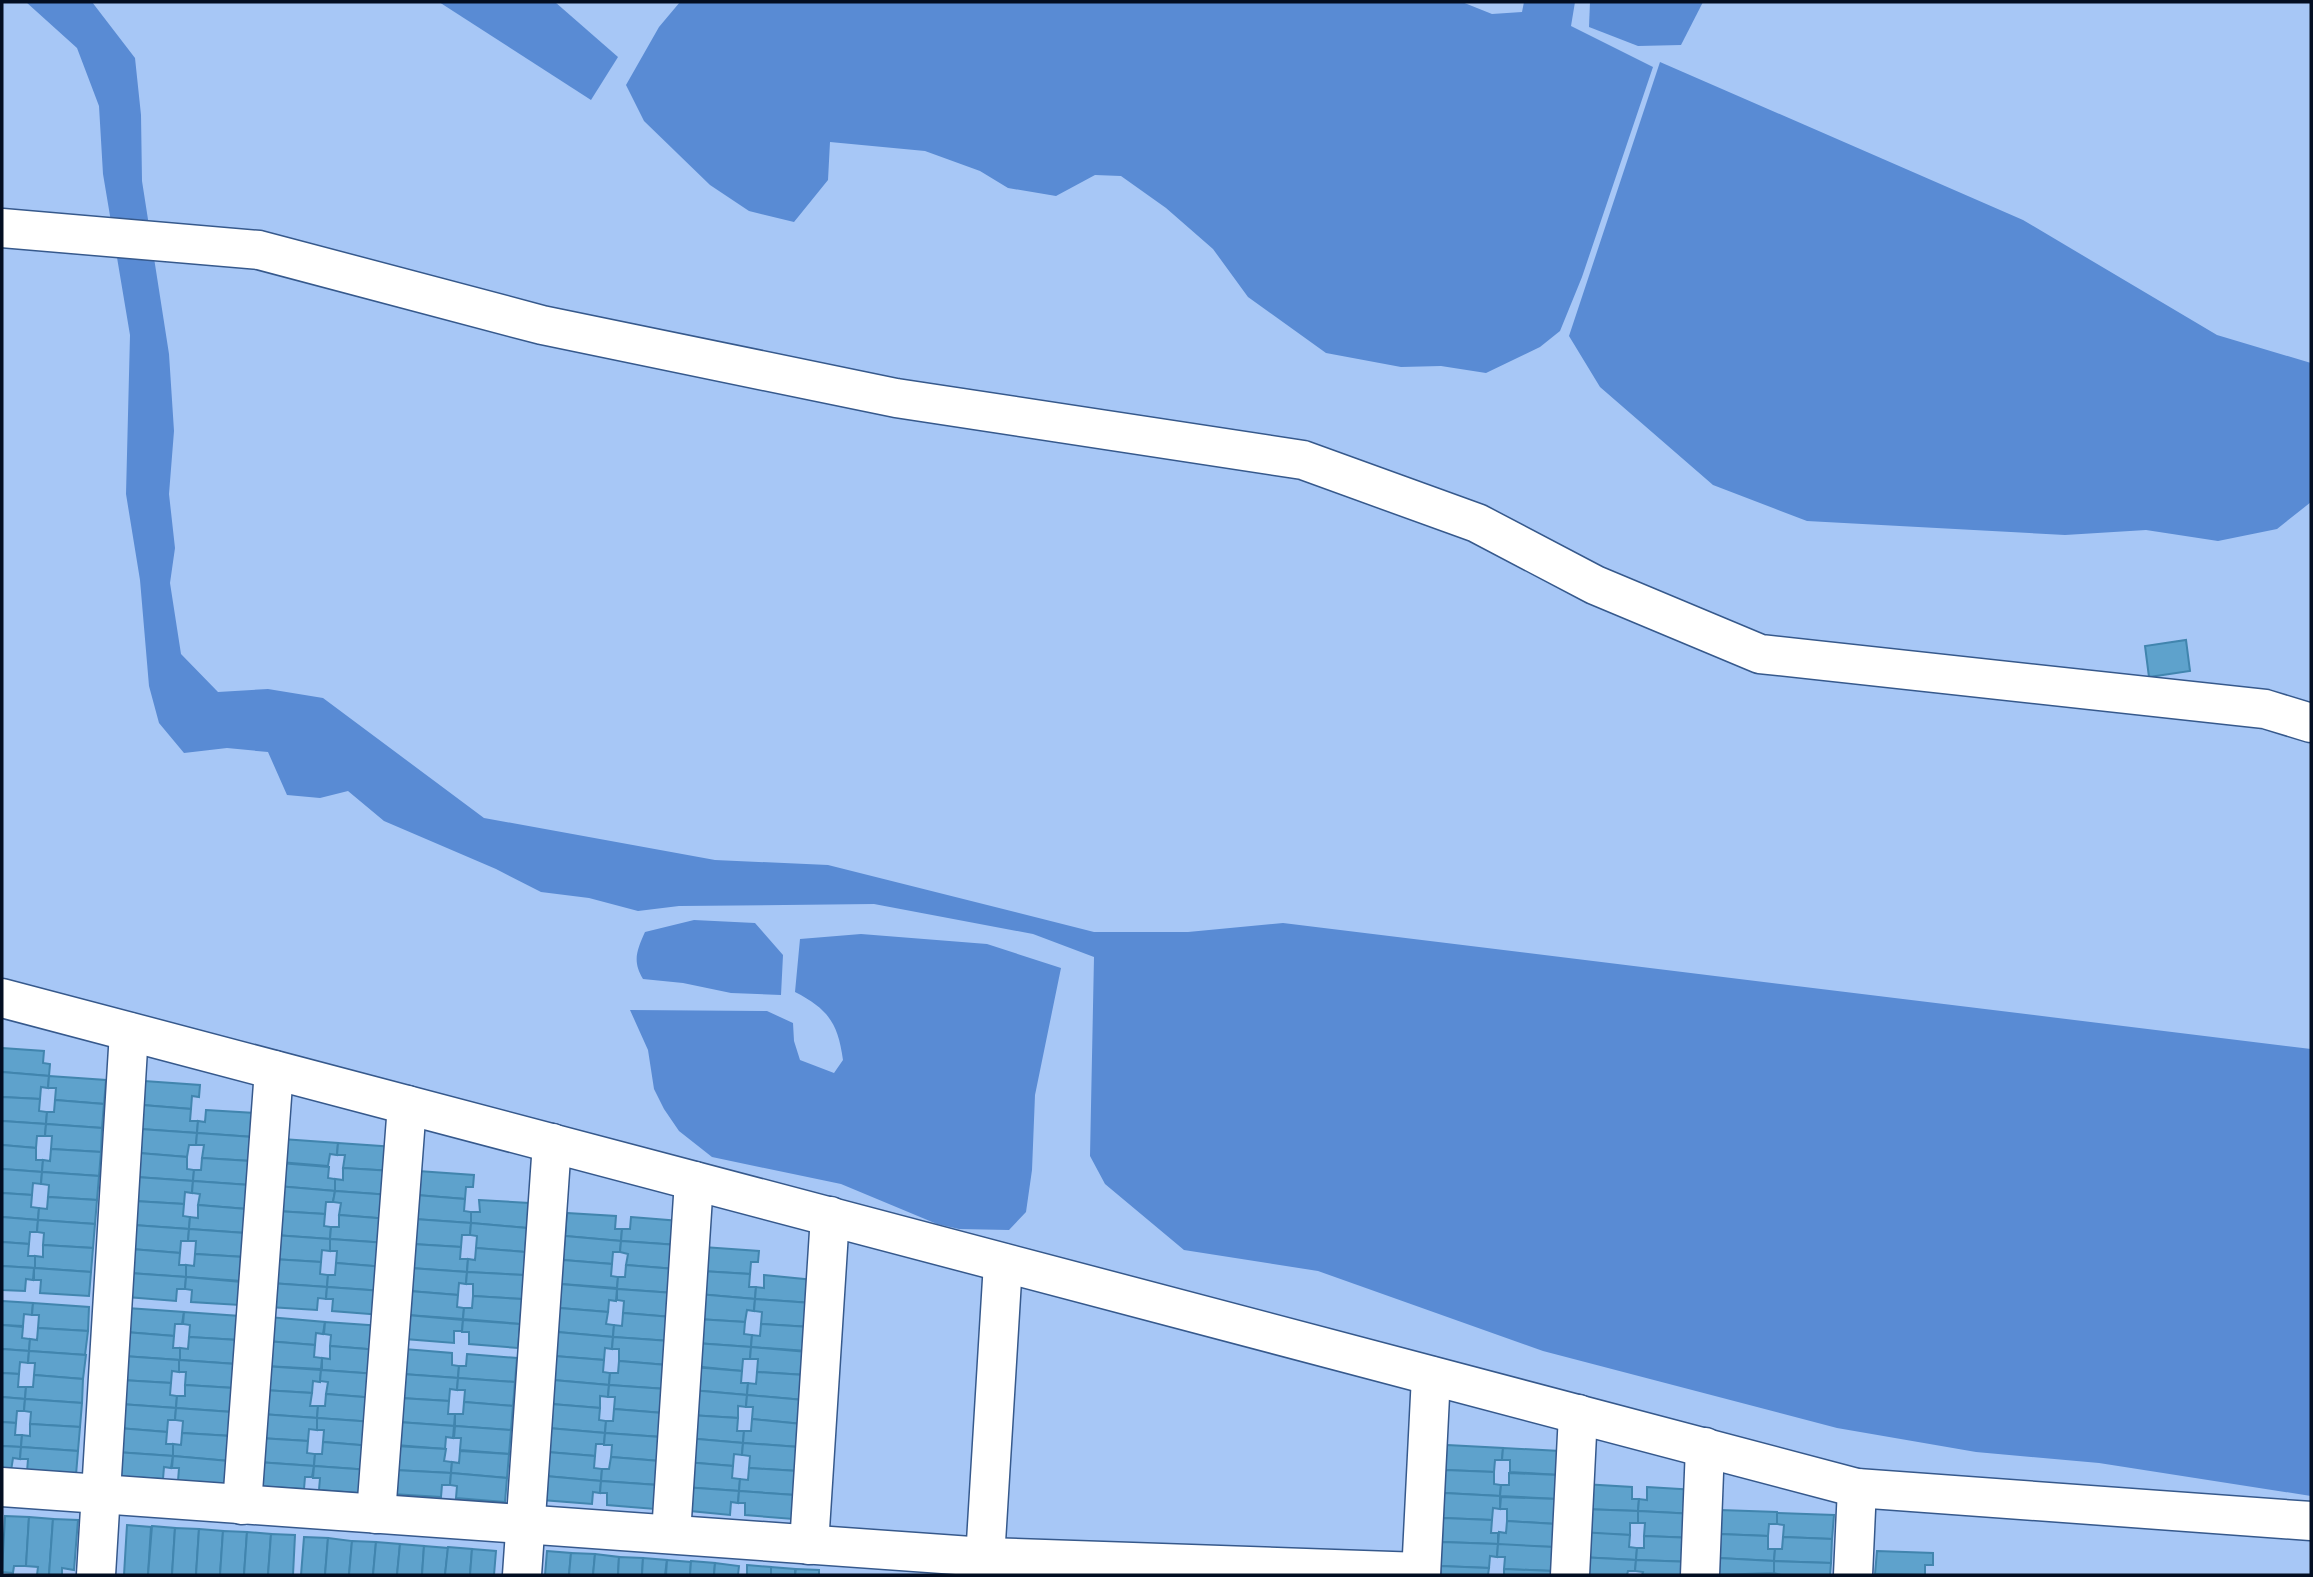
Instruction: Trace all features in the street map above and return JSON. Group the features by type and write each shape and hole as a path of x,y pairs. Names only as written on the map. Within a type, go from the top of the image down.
{"street":[{"path":"2,228 259,250 542,325 896,398 1303,460 1477,523 1595,585 1759,654 2265,709 2311,723"},
{"path":"2,998 1857,1488 2311,1521"},
{"path":"96,1575 129,1032"},
{"path":"242,1504 274,1070"},
{"path":"376,1514 407,1105"},
{"path":"522,1575 552,1143"},
{"path":"671,1534 694,1181"},
{"path":"809,1545 830,1216"},
{"path":"984,1566 1003,1263"},
{"path":"2,1487 809,1545 984,1566 1421,1574 1431,1376"},
{"path":"1570,1575 1578,1414"},
{"path":"1700,1575 1705,1447"},
{"path":"1853,1575 1857,1488"}],"water":[{"path":"26,2 92,2 135,58 141,115 142,181 169,354 174,431 169,494 175,548 170,583 181,654 218,692 268,689 323,698 484,818 715,860 828,865 1094,932 1188,932 1283,923 2311,1049 2311,1496 2099,1463 1976,1452 1837,1428 1543,1351 1318,1271 1184,1250 1105,1184 1090,1156 1094,957 1033,934 874,904 679,906 638,911 589,898 541,892 496,869 384,821 348,791 320,798 287,795 268,752 227,748 184,753 159,723 149,686 140,580 126,494 130,335 103,174 99,106 77,48"},
{"path":"439,2 555,2 618,57 591,100"},
{"path":"680,2 1462,2 1492,14 1522,12 1524,2 1575,2 1571,26 1653,67 1582,277 1560,331 1540,347 1486,373 1441,366 1401,367 1326,353 1248,297 1213,249 1166,208 1121,176 1095,175 1056,196 1008,188 980,171 925,151 830,142 828,180 794,222 749,211 710,185 644,121 626,85 659,27"},
{"path":"1590,2 1703,2 1681,45 1638,46 1589,27"},
{"path":"1660,62 2023,220 2217,335 2311,363 2311,502 2277,529 2218,541 2146,530 2065,535 1807,521 1713,485 1600,387 1569,336"},
{"path":"694,920 755,923 783,955 781,995 731,993 683,983 643,979 637,956 645,932"},
{"path":"861,934 987,944 1061,968 1035,1095 1032,1170 1026,1212 1009,1230 959,1229 937,1224 841,1184 712,1157 679,1131 654,1089 648,1050 630,1010 767,1011 793,1023 794,1041 800,1060 834,1073 843,1060 838,1036 830,1018 795,992 800,939"}],"building":[{"path":"2186,640 2190,671 2149,677 2145,646"},
{"path":"2,1048 44,1051 43,1063 50,1064 49,1076 2,1072"},
{"path":"2,1072 49,1076 48,1088 41,1087 40,1099 2,1097"},
{"path":"49,1076 106,1080 104,1104 55,1100 56,1088 48,1088"},
{"path":"144,1081 200,1085 199,1097 192,1096 191,1109 142,1105"},
{"path":"2,1097 40,1099 39,1111 47,1112 46,1124 2,1121"},
{"path":"55,1100 104,1104 102,1128 46,1124 47,1112 54,1112"},
{"path":"142,1105 191,1109 190,1121 198,1121 197,1133 140,1129"},
{"path":"206,1110 255,1113 253,1137 197,1133 198,1121 205,1122"},
{"path":"2,1121 46,1124 45,1136 37,1136 36,1148 2,1145"},
{"path":"46,1124 102,1128 101,1152 51,1149 52,1136 45,1136"},
{"path":"140,1129 197,1133 196,1145 189,1145 187,1157 138,1153"},
{"path":"197,1133 253,1137 251,1161 202,1158 204,1145 196,1145"},
{"path":"282,1139 338,1143 337,1155 330,1154 328,1166 279,1162"},
{"path":"338,1143 395,1147 393,1171 343,1168 345,1155 337,1155"},
{"path":"2,1145 36,1148 36,1160 43,1160 42,1172 2,1169"},
{"path":"51,1149 101,1152 99,1176 42,1172 43,1160 50,1161"},
{"path":"139,1153 187,1157 187,1169 194,1170 193,1181 136,1177"},
{"path":"202,1158 251,1161 249,1185 193,1181 194,1170 201,1170"},
{"path":"280,1163 329,1167 328,1178 335,1179 335,1191 277,1186"},
{"path":"343,1168 393,1171 390,1195 335,1191 335,1179 343,1180"},
{"path":"2,1169 42,1172 41,1184 33,1183 32,1195 2,1193"},
{"path":"418,1171 474,1175 473,1187 466,1187 465,1199 416,1195"},
{"path":"42,1172 99,1176 97,1200 48,1197 49,1185 41,1184"},
{"path":"136,1177 193,1181 192,1193 185,1192 184,1204 134,1201"},
{"path":"193,1181 250,1185 247,1209 198,1205 200,1194 192,1193"},
{"path":"277,1186 335,1191 333,1202 326,1202 325,1214 276,1211"},
{"path":"335,1191 391,1195 389,1219 339,1215 341,1203 333,1202"},
{"path":"2,1193 32,1195 31,1207 39,1208 38,1220 2,1217"},
{"path":"416,1195 465,1199 464,1211 471,1212 471,1223 414,1219"},
{"path":"48,1197 97,1200 95,1224 38,1220 39,1208 47,1209"},
{"path":"479,1200 529,1203 527,1228 471,1223 471,1212 480,1212"},
{"path":"134,1201 184,1204 183,1216 190,1217 189,1229 133,1225"},
{"path":"198,1205 247,1209 245,1233 189,1229 190,1217 198,1218"},
{"path":"276,1211 325,1214 324,1226 331,1227 330,1239 274,1235"},
{"path":"567,1213 616,1216 615,1229 622,1229 621,1241 565,1236"},
{"path":"339,1215 389,1219 387,1243 330,1239 331,1227 339,1227"},
{"path":"2,1217 38,1220 37,1232 30,1232 29,1244 2,1242"},
{"path":"631,1217 680,1221 678,1245 621,1241 622,1229 630,1229"},
{"path":"414,1219 471,1223 470,1235 462,1235 461,1247 412,1244"},
{"path":"38,1220 95,1224 93,1248 43,1245 44,1233 37,1232"},
{"path":"471,1223 527,1228 525,1252 476,1248 477,1236 470,1235"},
{"path":"133,1225 189,1229 188,1241 181,1241 180,1253 131,1249"},
{"path":"189,1229 245,1233 244,1257 195,1254 196,1241 188,1241"},
{"path":"274,1235 330,1239 330,1251 322,1250 321,1262 272,1259"},
{"path":"565,1236 621,1241 620,1252 613,1252 612,1264 563,1260"},
{"path":"330,1239 387,1243 385,1267 336,1263 337,1251 330,1251"},
{"path":"621,1241 678,1245 676,1269 626,1265 628,1254 620,1252"},
{"path":"2,1242 29,1244 28,1256 35,1256 35,1268 2,1266"},
{"path":"412,1244 461,1247 460,1259 468,1259 467,1272 410,1268"},
{"path":"43,1245 93,1248 91,1272 35,1268 35,1256 43,1257"},
{"path":"703,1247 759,1251 758,1262 751,1262 750,1274 701,1271"},
{"path":"476,1248 525,1252 524,1275 467,1272 468,1259 475,1260"},
{"path":"131,1249 180,1253 179,1265 186,1265 186,1277 129,1273"},
{"path":"195,1254 244,1257 242,1281 186,1277 186,1265 194,1266"},
{"path":"272,1259 321,1262 320,1274 328,1275 327,1287 270,1283"},
{"path":"563,1260 612,1264 611,1276 618,1277 617,1288 561,1284"},
{"path":"336,1263 385,1267 383,1291 327,1287 328,1275 335,1275"},
{"path":"626,1265 675,1269 674,1293 617,1289 618,1277 625,1277"},
{"path":"2,1266 34,1268 33,1280 26,1279 25,1291 2,1290"},
{"path":"34,1268 91,1272 89,1296 40,1293 41,1280 34,1280"},
{"path":"410,1268 467,1272 466,1284 459,1283 458,1295 409,1291"},
{"path":"701,1271 750,1274 749,1287 756,1287 755,1299 698,1294"},
{"path":"467,1272 524,1275 522,1299 473,1296 473,1284 466,1284"},
{"path":"129,1273 186,1277 185,1289 177,1289 176,1301 127,1297"},
{"path":"764,1275 814,1280 812,1303 755,1299 756,1287 764,1288"},
{"path":"186,1277 242,1282 240,1305 191,1302 192,1290 185,1289"},
{"path":"270,1283 327,1287 326,1299 318,1298 317,1310 269,1307"},
{"path":"560,1284 617,1289 616,1301 609,1300 608,1312 559,1308"},
{"path":"327,1287 383,1291 382,1315 332,1311 333,1299 326,1299"},
{"path":"617,1289 674,1293 672,1317 623,1313 624,1301 617,1300"},
{"path":"409,1291 458,1295 457,1307 464,1308 463,1319 407,1315"},
{"path":"698,1294 755,1299 754,1311 747,1310 745,1322 697,1319"},
{"path":"473,1296 522,1299 520,1324 463,1319 464,1308 472,1308"},
{"path":"755,1299 812,1303 810,1327 761,1324 762,1312 754,1311"},
{"path":"2,1301 33,1303 32,1315 24,1314 23,1326 2,1325"},
{"path":"33,1303 89,1307 88,1331 38,1328 39,1315 32,1315"},
{"path":"127,1308 184,1312 182,1324 175,1324 174,1336 125,1332"},
{"path":"559,1308 608,1312 606,1324 614,1325 613,1337 557,1332"},
{"path":"184,1312 240,1316 238,1340 189,1337 190,1325 183,1324"},
{"path":"623,1313 672,1317 670,1341 613,1337 614,1325 622,1326"},
{"path":"407,1315 463,1320 462,1331 454,1331 454,1343 405,1339"},
{"path":"268,1317 325,1322 323,1334 316,1333 315,1345 266,1341"},
{"path":"697,1319 745,1322 744,1334 752,1335 751,1347 695,1343"},
{"path":"463,1320 520,1324 518,1348 469,1344 469,1332 462,1332"},
{"path":"325,1322 382,1326 379,1350 330,1346 331,1335 324,1334"},
{"path":"761,1324 810,1327 808,1351 751,1347 752,1335 760,1336"},
{"path":"2,1325 23,1327 22,1338 30,1339 29,1351 2,1349"},
{"path":"38,1328 88,1331 85,1355 29,1351 30,1339 37,1340"},
{"path":"125,1332 174,1336 173,1348 180,1348 180,1360 123,1356"},
{"path":"557,1332 613,1337 612,1349 605,1348 604,1360 554,1356"},
{"path":"189,1337 238,1340 236,1364 180,1360 180,1348 188,1349"},
{"path":"613,1337 670,1341 668,1365 619,1361 619,1349 612,1349"},
{"path":"266,1341 315,1345 314,1357 322,1358 321,1369 264,1366"},
{"path":"695,1343 751,1347 750,1359 743,1359 742,1371 692,1366"},
{"path":"330,1346 379,1350 377,1374 322,1370 322,1358 330,1359"},
{"path":"751,1347 808,1352 806,1375 757,1372 758,1359 750,1359"},
{"path":"2,1349 29,1351 28,1363 20,1362 19,1374 2,1373"},
{"path":"404,1349 452,1353 452,1365 459,1366 458,1378 402,1374"},
{"path":"29,1351 86,1355 83,1379 34,1375 35,1363 28,1363"},
{"path":"467,1354 517,1358 515,1382 458,1378 459,1366 466,1366"},
{"path":"123,1356 179,1360 179,1372 172,1371 171,1383 121,1380"},
{"path":"554,1356 604,1360 603,1372 610,1373 609,1385 553,1380"},
{"path":"179,1360 236,1364 234,1388 185,1385 186,1372 179,1372"},
{"path":"619,1361 667,1365 666,1389 609,1385 610,1373 618,1373"},
{"path":"264,1366 321,1370 320,1382 313,1381 312,1393 263,1390"},
{"path":"693,1367 742,1371 741,1383 748,1383 747,1395 691,1390"},
{"path":"321,1370 377,1374 376,1398 326,1394 328,1382 320,1381"},
{"path":"757,1372 805,1375 804,1400 747,1395 748,1383 756,1384"},
{"path":"2,1373 19,1374 18,1387 26,1387 25,1399 2,1397"},
{"path":"402,1374 458,1378 457,1390 450,1389 449,1401 400,1398"},
{"path":"34,1375 83,1379 82,1403 25,1399 26,1387 33,1387"},
{"path":"458,1378 515,1382 513,1406 464,1402 465,1390 457,1390"},
{"path":"121,1380 171,1383 170,1395 177,1396 176,1408 120,1404"},
{"path":"553,1380 609,1385 608,1397 600,1396 600,1408 551,1404"},
{"path":"185,1385 234,1388 232,1412 176,1408 177,1396 185,1396"},
{"path":"609,1385 666,1389 663,1413 614,1409 615,1397 608,1397"},
{"path":"263,1390 312,1393 310,1406 318,1406 317,1418 261,1414"},
{"path":"691,1390 747,1395 746,1407 738,1406 738,1418 689,1415"},
{"path":"326,1394 376,1398 374,1422 317,1418 318,1406 325,1406"},
{"path":"747,1395 804,1400 802,1424 752,1419 753,1407 746,1407"},
{"path":"2,1397 25,1399 24,1411 17,1411 16,1423 2,1422"},
{"path":"400,1398 449,1401 448,1414 455,1414 454,1426 398,1422"},
{"path":"25,1399 82,1403 80,1427 30,1424 31,1412 24,1411"},
{"path":"464,1402 513,1406 511,1430 455,1426 455,1414 463,1414"},
{"path":"120,1404 176,1408 175,1420 168,1420 167,1432 118,1428"},
{"path":"551,1404 600,1408 599,1420 606,1421 605,1433 548,1428"},
{"path":"176,1408 232,1412 231,1436 182,1433 183,1421 175,1420"},
{"path":"614,1409 663,1413 661,1437 605,1433 606,1421 613,1421"},
{"path":"261,1414 317,1418 317,1430 309,1429 308,1441 259,1438"},
{"path":"689,1415 738,1418 737,1431 744,1431 743,1443 686,1438"},
{"path":"317,1418 374,1422 372,1446 323,1442 324,1430 317,1430"},
{"path":"752,1419 802,1424 799,1447 743,1443 744,1431 751,1431"},
{"path":"2,1422 16,1423 15,1435 22,1435 21,1447 2,1446"},
{"path":"398,1422 454,1426 453,1438 446,1437 445,1449 396,1445"},
{"path":"30,1424 80,1427 78,1451 21,1447 22,1435 30,1436"},
{"path":"455,1426 511,1430 509,1454 460,1450 461,1438 454,1438"},
{"path":"118,1428 167,1432 166,1444 173,1444 173,1456 115,1452"},
{"path":"548,1428 605,1433 604,1444 596,1444 595,1456 547,1452"},
{"path":"182,1433 231,1436 229,1461 173,1456 173,1444 181,1445"},
{"path":"605,1433 661,1437 660,1461 611,1457 612,1445 604,1445"},
{"path":"259,1438 308,1441 307,1453 315,1454 314,1466 257,1462"},
{"path":"686,1438 743,1443 742,1455 734,1454 733,1466 685,1462"},
{"path":"323,1442 372,1446 370,1470 314,1466 315,1454 322,1454"},
{"path":"743,1443 799,1447 798,1471 749,1468 750,1456 742,1455"},
{"path":"1447,1445 1503,1448 1502,1460 1495,1460 1494,1472 1445,1470"},
{"path":"2,1446 21,1447 20,1459 13,1458 11,1471 2,1470"},
{"path":"396,1446 446,1449 444,1461 452,1462 451,1473 394,1470"},
{"path":"21,1447 78,1451 76,1475 27,1472 28,1459 20,1459"},
{"path":"1503,1448 1560,1451 1559,1475 1510,1472 1510,1460 1502,1460"},
{"path":"460,1451 509,1454 507,1478 451,1473 452,1462 459,1463"},
{"path":"116,1452 173,1456 171,1468 164,1467 163,1479 114,1476"},
{"path":"547,1452 595,1456 594,1468 602,1469 601,1481 545,1476"},
{"path":"173,1456 229,1461 227,1484 178,1481 179,1468 172,1468"},
{"path":"611,1457 660,1461 658,1485 601,1481 602,1469 609,1469"},
{"path":"257,1462 314,1466 312,1477 305,1477 304,1489 255,1486"},
{"path":"685,1462 733,1466 732,1478 740,1479 739,1491 683,1487"},
{"path":"314,1466 370,1470 369,1494 319,1490 320,1478 313,1478"},
{"path":"749,1468 798,1471 795,1495 739,1491 740,1479 748,1480"},
{"path":"394,1470 451,1473 450,1485 442,1485 441,1497 392,1494"},
{"path":"1445,1470 1494,1472 1494,1484 1501,1485 1500,1496 1444,1493"},
{"path":"451,1473 507,1478 505,1502 456,1498 457,1486 450,1485"},
{"path":"1509,1473 1559,1475 1557,1499 1500,1496 1501,1485 1509,1485"},
{"path":"545,1476 601,1481 600,1493 593,1492 592,1504 542,1500"},
{"path":"601,1481 658,1485 655,1509 607,1505 607,1493 600,1493"},
{"path":"1583,1484 1632,1487 1632,1499 1639,1499 1638,1511 1582,1509"},
{"path":"683,1487 739,1491 738,1503 731,1502 730,1515 680,1510"},
{"path":"1647,1487 1696,1490 1695,1514 1638,1511 1639,1499 1647,1500"},
{"path":"739,1491 795,1495 793,1519 745,1515 745,1503 738,1503"},
{"path":"1444,1493 1500,1496 1500,1509 1493,1508 1492,1520 1443,1518"},
{"path":"1501,1497 1557,1499 1556,1524 1507,1521 1507,1509 1500,1509"},
{"path":"1582,1509 1638,1511 1638,1523 1630,1523 1630,1535 1580,1533"},
{"path":"1720,1510 1777,1512 1777,1524 1769,1524 1768,1536 1719,1534"},
{"path":"1638,1511 1695,1514 1694,1538 1644,1536 1645,1523 1638,1523"},
{"path":"1777,1513 1834,1515 1832,1539 1783,1537 1784,1525 1777,1524"},
{"path":"5,1516 29,1517 26,1566 14,1566 13,1573 2,1572"},
{"path":"29,1517 53,1519 49,1575 37,1575 38,1567 26,1566"},
{"path":"1443,1518 1492,1520 1491,1533 1498,1533 1498,1544 1442,1542"},
{"path":"53,1519 78,1520 74,1570 62,1568 62,1575 49,1575"},
{"path":"1507,1521 1556,1524 1554,1547 1498,1545 1499,1532 1506,1533"},
{"path":"127,1525 151,1527 148,1575 124,1575"},
{"path":"152,1526 175,1528 172,1575 148,1575"},
{"path":"175,1528 199,1529 196,1575 172,1575"},
{"path":"199,1529 223,1531 220,1575 196,1575"},
{"path":"223,1531 247,1532 244,1575 220,1575"},
{"path":"247,1532 271,1534 268,1575 244,1575"},
{"path":"1580,1532 1630,1535 1629,1547 1637,1548 1636,1560 1579,1557"},
{"path":"271,1534 295,1535 293,1575 268,1575"},
{"path":"1719,1534 1768,1536 1768,1549 1775,1549 1774,1561 1718,1558"},
{"path":"1644,1536 1694,1538 1693,1562 1636,1560 1637,1548 1644,1548"},
{"path":"304,1537 328,1538 325,1575 301,1575"},
{"path":"1783,1537 1832,1539 1831,1563 1774,1561 1775,1549 1782,1549"},
{"path":"328,1538 352,1541 349,1575 325,1575"},
{"path":"352,1541 376,1542 373,1575 349,1575"},
{"path":"376,1542 400,1544 397,1575 373,1575"},
{"path":"1442,1542 1498,1544 1497,1557 1490,1556 1489,1568 1440,1566"},
{"path":"400,1544 424,1546 422,1575 397,1575"},
{"path":"1498,1544 1554,1547 1553,1571 1504,1569 1505,1557 1497,1557"},
{"path":"424,1546 448,1548 445,1575 422,1575"},
{"path":"448,1547 472,1549 470,1575 445,1575"},
{"path":"472,1549 496,1551 494,1575 470,1575"},
{"path":"547,1551 571,1553 569,1575 545,1575"},
{"path":"1877,1551 1933,1553 1933,1565 1925,1565 1925,1575 1875,1574"},
{"path":"571,1553 595,1554 593,1575 569,1575"},
{"path":"595,1554 619,1557 618,1575 593,1575"},
{"path":"619,1557 643,1558 642,1575 618,1575"},
{"path":"1579,1557 1636,1560 1635,1571 1628,1571 1627,1575 1578,1575"},
{"path":"643,1558 667,1560 665,1575 642,1575"},
{"path":"1718,1558 1774,1561 1774,1573 1717,1575"},
{"path":"667,1560 691,1562 690,1575 666,1575"},
{"path":"1636,1560 1693,1562 1692,1575 1642,1575 1643,1572 1635,1571"},
{"path":"691,1561 715,1563 714,1575 690,1575"},
{"path":"1774,1561 1831,1563 1830,1575 1781,1575 1774,1573"},
{"path":"715,1563 739,1566 738,1575 714,1575"},
{"path":"747,1565 771,1567 771,1575 747,1575"},
{"path":"1440,1566 1489,1568 1488,1575 1439,1575"},
{"path":"771,1567 795,1569 795,1575 771,1575"},
{"path":"796,1569 819,1570 819,1575 795,1575"},
{"path":"1504,1569 1553,1571 1553,1575 1504,1575"}]}
